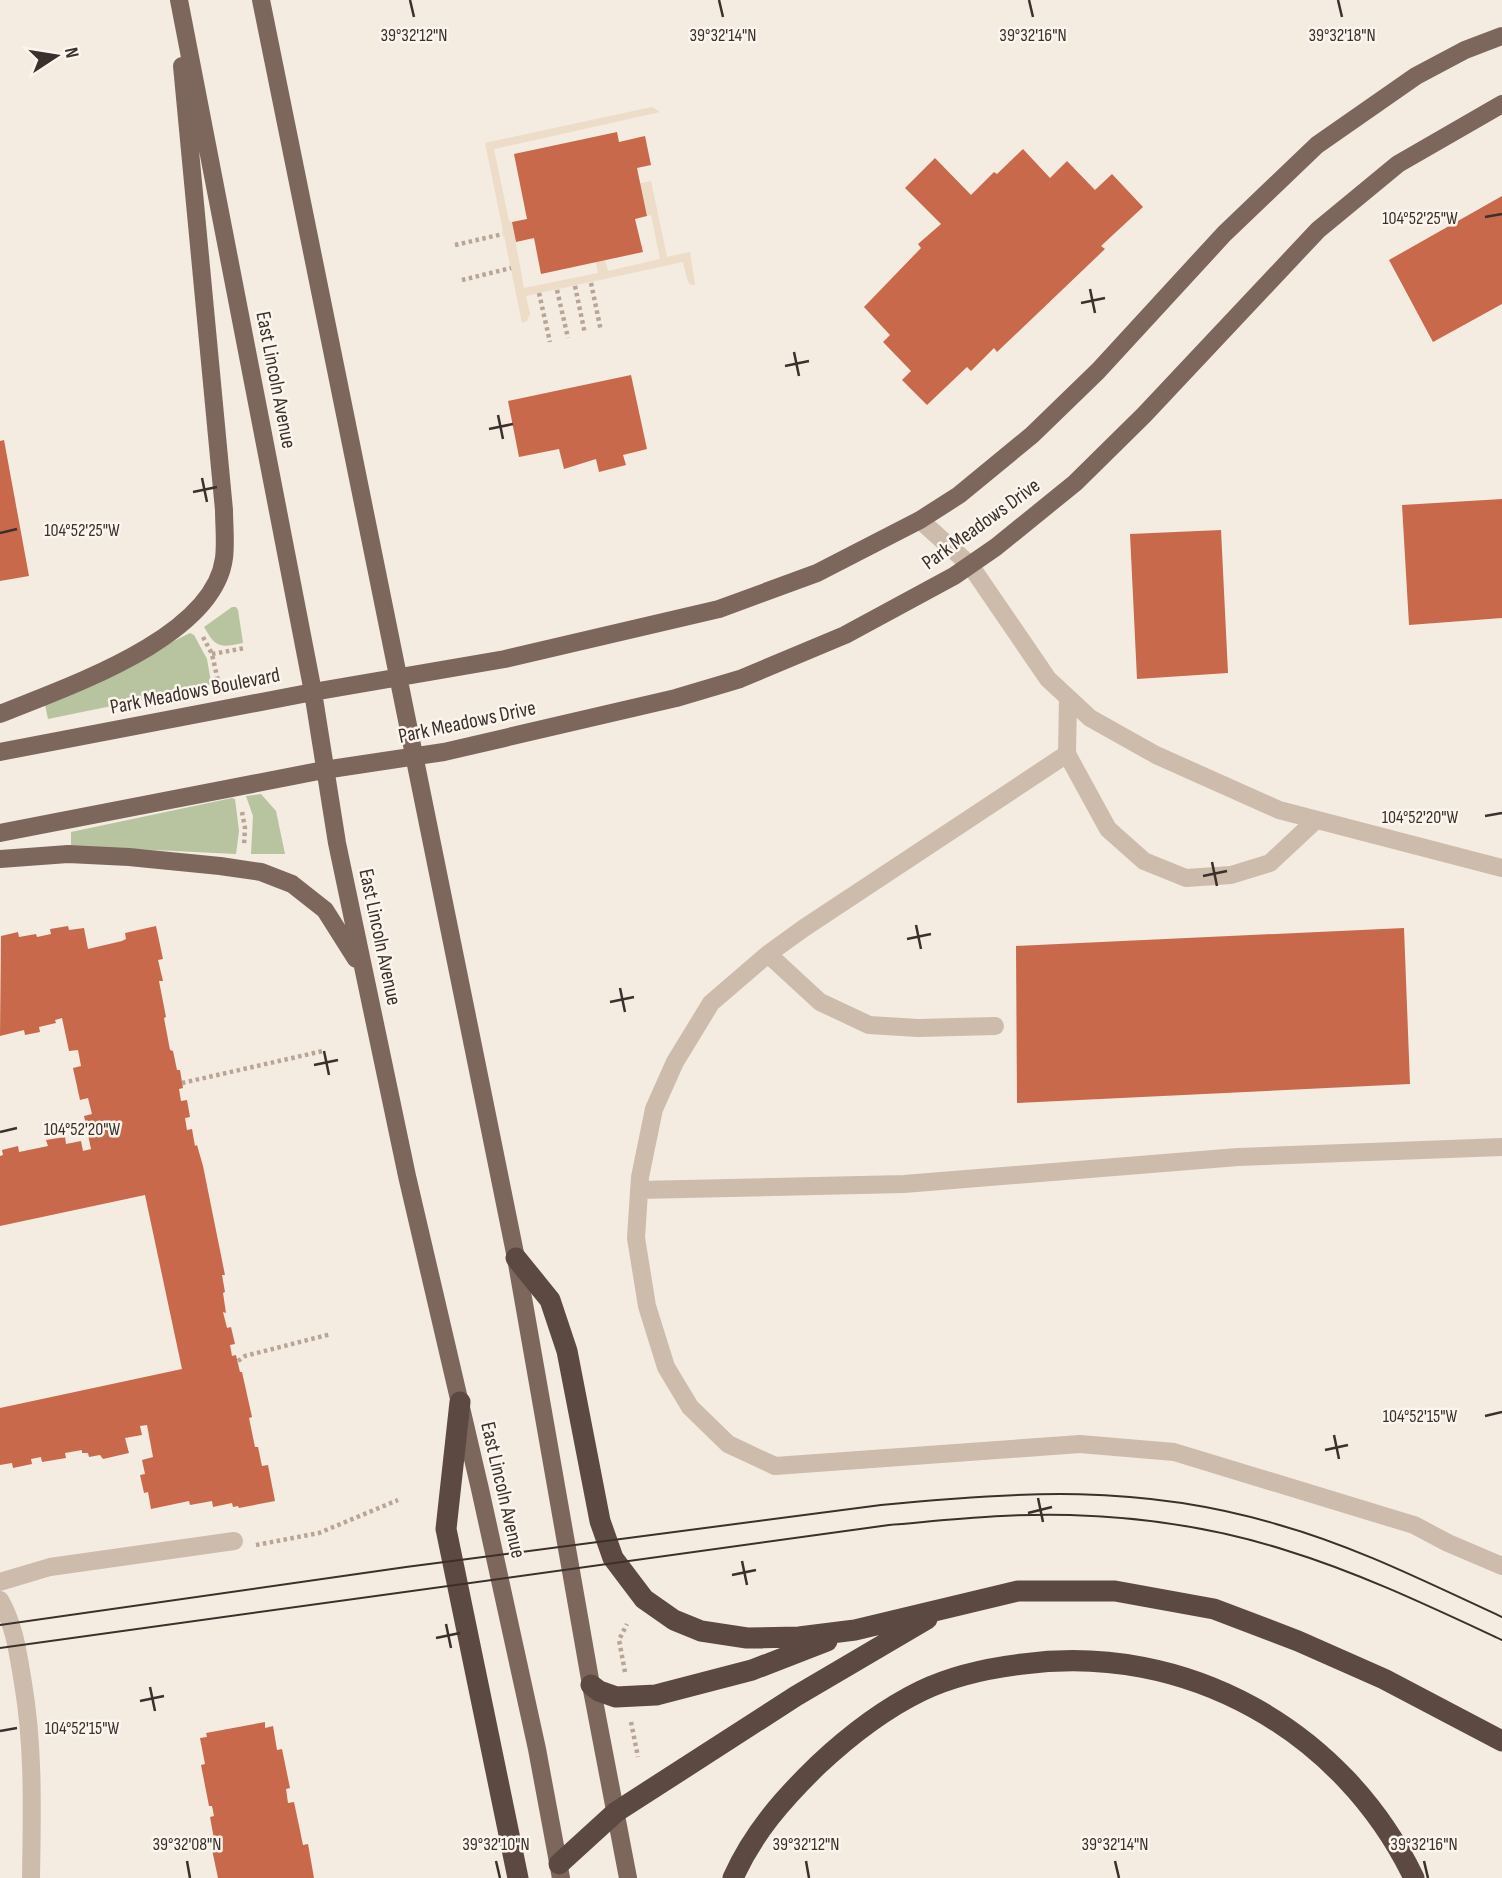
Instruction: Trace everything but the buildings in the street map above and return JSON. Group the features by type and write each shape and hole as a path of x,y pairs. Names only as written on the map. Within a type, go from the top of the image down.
{"highway":[{"path":"516,1258 550,1300 567,1351 600,1521 613,1558 644,1599 674,1620 692,1627 747,1638 799,1637 855,1630 1018,1591 1115,1591 1214,1609 1298,1641 1384,1679 1502,1741"},
{"path":"460,1402 446,1529 518,1878"},
{"path":"560,1871 616,1812 796,1696 944,1609"},
{"path":"591,1685 599,1692 616,1697 656,1695 752,1670 855,1630"},
{"path":"733,1878 763,1825 786,1795 848,1737 883,1712 923,1690 962,1676 1003,1666 1051,1660 1097,1660 1144,1667 1193,1679 1247,1702 1292,1731 1337,1770 1372,1809 1404,1857 1414,1878"}],"main road":[{"name":"East Lincoln Avenue","path":"177,0 313,692 324,770 363,970 537,1749 560,1871"},
{"path":"0,714 99,672 177,629 194,615 210,595 224,560 224,510 177,0"},
{"path":"261,0 516,1258 591,1685 628,1878"},
{"name":"Park Meadows Drive","path":"398,678 505,659 719,609 817,573 920,520 959,495 1032,435 1098,371 1224,234 1317,145 1416,76 1465,50 1502,36"},
{"name":"Park Meadows Drive","path":"324,770 415,758 676,698 740,679 845,635 902,605 970,565 1075,483 1153,405 1318,230 1398,164 1502,104"},
{"name":"Park Meadows Boulevard","path":"0,752 398,678"},
{"path":"0,833 324,770"},
{"path":"0,859 68,854 129,857 261,872 292,884 325,910 363,970"}],"street":[{"path":"920,520 970,565 1048,680 1090,718 1156,755 1279,810 1502,867"},
{"path":"1068,698 1067,754 1108,829 1144,861 1186,878 1231,875 1270,863 1316,820"},
{"path":"1067,754 804,928 768,954 711,1003 676,1062 654,1109 640,1177 636,1238 647,1306 666,1367 690,1407 728,1444 775,1466 1080,1444 1174,1452 1402,1521 1502,1566"},
{"path":"768,954 820,1002 869,1025 918,1028 995,1026"},
{"path":"639,1190 904,1184 1238,1157 1502,1147"},
{"path":"0,1582 50,1567 234,1541"},
{"path":"0,1600 18,1649 30,1724 31,1878"}],"path":[{"path":"455,245 503,234"},
{"path":"462,279 510,268"},
{"path":"591,283 601,331"},
{"path":"575,286 585,334"},
{"path":"557,290 568,338"},
{"path":"539,293 550,342"},
{"path":"201,634 212,654 218,681"},
{"path":"212,654 245,648"},
{"path":"241,807 245,828 243,848"},
{"path":"182,1083 323,1051"},
{"path":"238,1361 245,1356 331,1334"},
{"path":"234,1541 246,1546 319,1533 398,1500"},
{"path":"625,1673 620,1640 626,1624"},
{"path":"630,1714 638,1757"}],"green space":[{"path":"232,607 238,610 243,643 219,645 204,627"},
{"path":"190,633 194,635 207,659 211,682 209,686 48,719 45,705"},
{"path":"261,794 276,811 285,854 251,854 253,816 246,796"},
{"path":"235,799 239,831 236,854 71,846 71,832"}],"shaded area":[{"path":"652,107 660,112 494,149 509,221 512,222 524,288 598,273 596,262 605,260 608,271 660,259 651,215 647,216 640,183 651,181 667,257 690,252 695,285 688,282 683,262 526,296 530,314 527,321 522,323 485,143"}],"tram line":[{"path":"0,1625 406,1567 881,1505 1031,1494 1080,1494 1177,1502 1276,1524 1363,1554 1502,1617"},
{"path":"0,1648 889,1525 1025,1515 1097,1516 1152,1521 1259,1542 1368,1580 1502,1640"}]}
